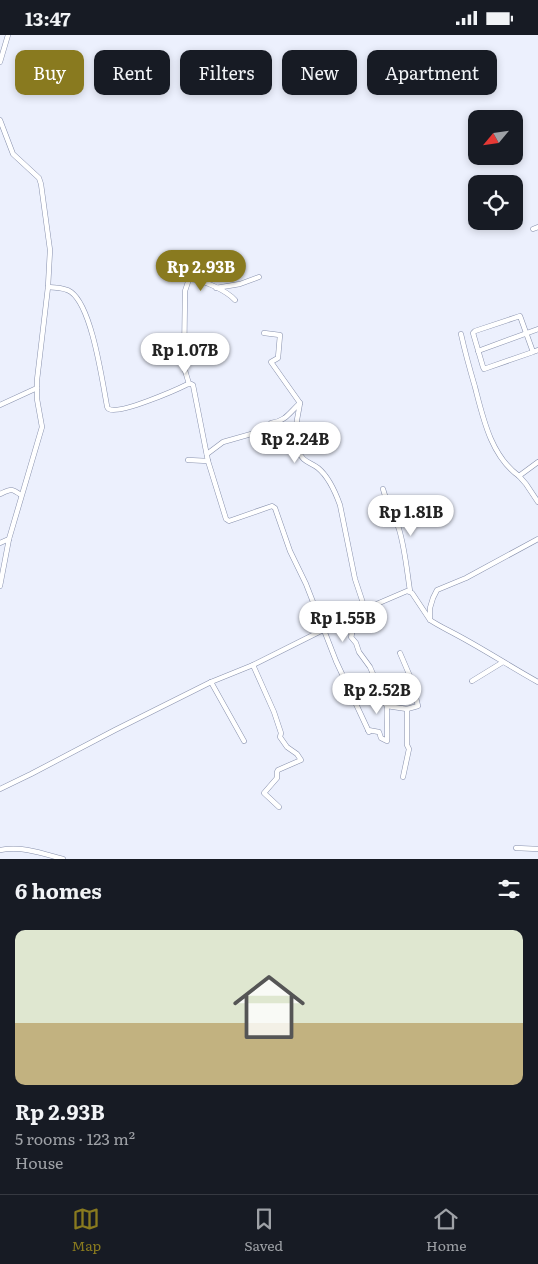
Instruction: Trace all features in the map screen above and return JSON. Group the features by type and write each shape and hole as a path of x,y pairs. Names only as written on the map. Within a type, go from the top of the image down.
{"street":[{"path":"0,62 8,35"},
{"path":"0,120 13,155 39,178 42,184 50,249 48,287 37,388 42,427 9,539 0,586"},
{"path":"216,288 240,284 259,277"},
{"path":"235,300 228,293 193,279 189,279 186,287 184,367 189,384 193,385 194,388 208,461 225,518 227,521 272,507 275,508 290,551 306,584 336,661 369,731 379,732 380,738 387,741 387,706 372,679 373,674 370,667 359,652 349,631 358,625 354,615"},
{"path":"48,287 70,291 80,303 90,328 108,409 112,410 146,402 189,384"},
{"path":"520,316 526,333 536,351 484,369 473,335 475,331 520,316"},
{"path":"478,351 538,329"},
{"path":"264,333 280,335 278,358 271,361 300,403 296,434 297,449 305,461 324,474 337,495 355,579 364,609"},
{"path":"461,334 489,435 499,455 526,484 538,502"},
{"path":"0,405 37,388"},
{"path":"207,454 223,442 265,429 271,423 284,420 300,403"},
{"path":"188,460 208,461"},
{"path":"519,476 538,462"},
{"path":"0,494 12,489 22,495"},
{"path":"383,489 399,531 405,555 410,591 430,620 538,682"},
{"path":"0,543 9,539"},
{"path":"430,620 432,598 437,590 466,578 538,539"},
{"path":"0,789 211,682 252,665 364,609 410,591"},
{"path":"387,706 407,709 418,705 412,681 400,653"},
{"path":"472,681 503,662"},
{"path":"252,665 274,711 281,733 280,737 287,747 297,754 300,759 278,770 277,778 264,793 279,807"},
{"path":"211,682 244,741"},
{"path":"403,777 410,749 407,745 407,709"},
{"path":"516,848 538,849"},
{"path":"0,850 25,849 63,859"}]}
